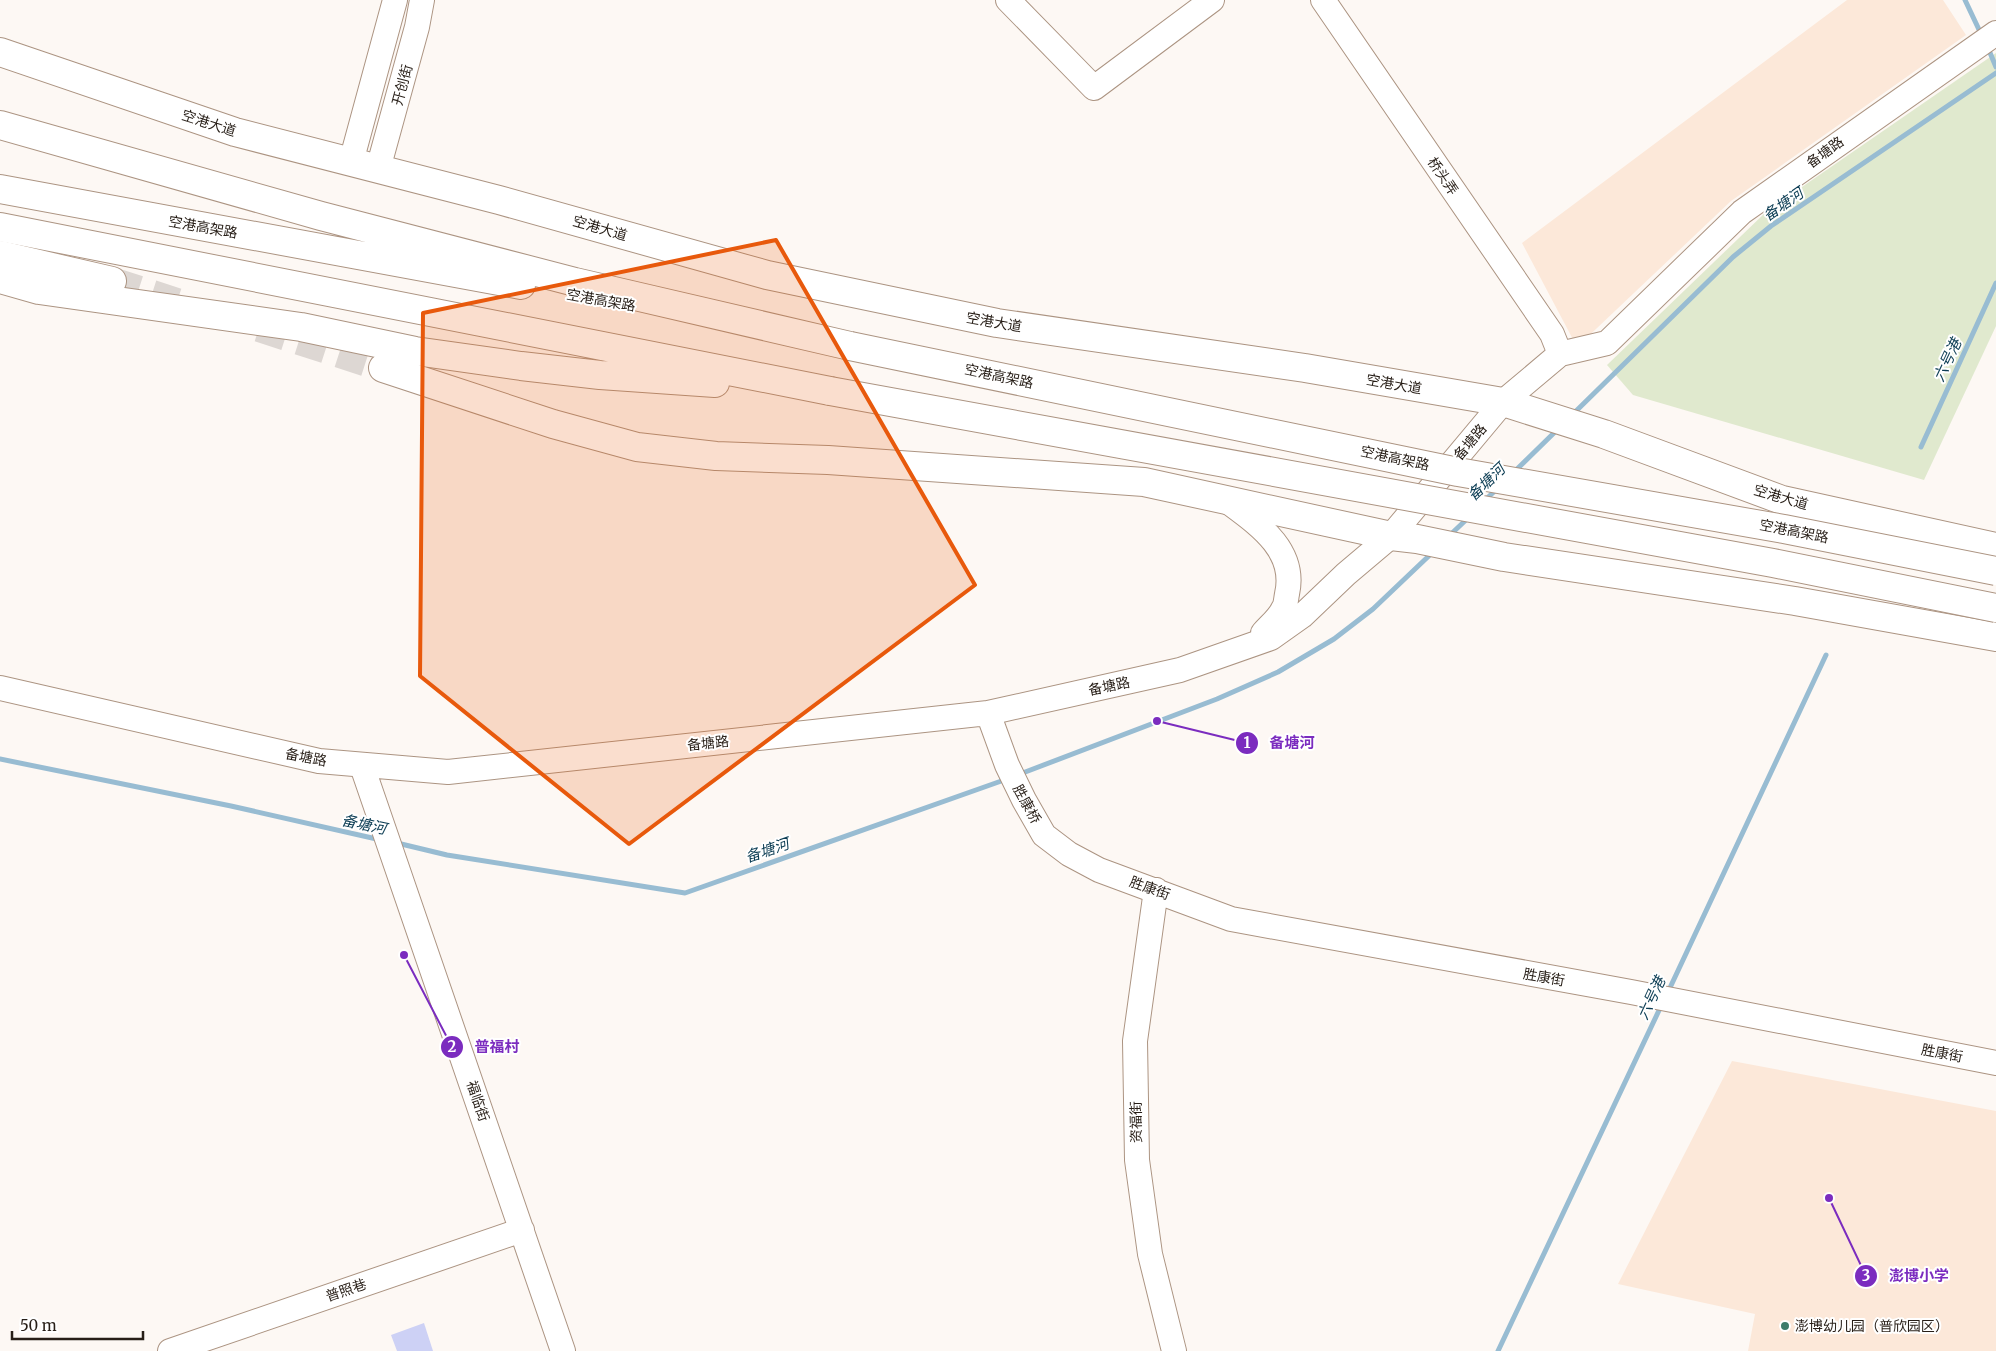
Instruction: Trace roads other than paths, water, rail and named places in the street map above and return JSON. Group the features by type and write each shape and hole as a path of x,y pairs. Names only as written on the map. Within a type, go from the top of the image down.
{"main road":[{"name":"空港大道","path":"0,52 235,132 767,275 997,323 1305,368 1504,402 1604,434 1782,500 1996,547"},
{"path":"0,125 302,211 566,280 850,346"},
{"name":"空港高架路","path":"0,189 850,346 1458,472 1784,529 1996,571"},
{"path":"0,226 830,391 1773,563 1996,608"},
{"path":"0,255 112,281"},
{"path":"0,279 39,290"},
{"path":"0,283 302,327 415,351 521,366 600,375 830,391"},
{"path":"383,368 553,424 637,447 716,456 828,460 1144,482 1391,536 1417,539 1504,557 1795,601 1996,637"}],"street":[{"name":"开创街","path":"351,162 395,0"},
{"name":"开创街","path":"378,169 417,27 422,0"},
{"path":"1008,0 1094,88 1212,0"},
{"name":"桥头弄","path":"1323,0 1552,334 1560,354"},
{"name":"备塘路","path":"0,688 319,761 448,772 988,713 1180,670 1271,638 1302,616 1346,574 1391,536 1504,402 1560,354 1607,343 1742,212 1989,38"},
{"path":"1225,500 1257,523 1273,540 1286,559 1290,581 1284,608 1263,633 1239,650"},
{"name":"胜康桥","path":"988,713 1007,765 1044,835 1069,854 1098,870"},
{"name":"福临街","path":"362,766 563,1351"},
{"name":"胜康街","path":"1098,870 1231,919 1631,992 1996,1064"},
{"name":"资福街","path":"1156,890 1135,1041 1137,1160 1150,1254 1174,1351"},
{"name":"普照巷","path":"170,1351 522,1230"}],"waterway":[{"name":"六号港","path":"1965,0 1982,36"},
{"name":"六号港","path":"1988,48 1996,67"},
{"name":"备塘河","path":"1572,415 1733,257 1771,226 1996,73"},
{"name":"六号港","path":"1921,447 1996,283"},
{"name":"备塘河","path":"1513,473 1559,428"},
{"name":"备塘河","path":"1484,501 1498,488"},
{"name":"备塘河","path":"1449,536 1468,518"},
{"name":"备塘河","path":"1020,774 1217,699 1278,672 1334,639 1373,609 1434,551"},
{"name":"六号港","path":"1668,992 1826,655"},
{"name":"备塘河","path":"0,759 231,806 381,840"},
{"name":"备塘河","path":"397,843 447,855 685,893 1007,779"},
{"name":"六号港","path":"1498,1351 1662,1004"}],"tunnel":[{"path":"112,281 177,302"},
{"path":"259,328 383,368"}],"place":[{"name":"备塘河","path":"1157,721"},
{"name":"普福村","path":"404,955"},
{"name":"澎博小学","path":"1829,1198"},
{"name":"澎博幼儿园（普欣园区）","path":"1785,1326"}]}
